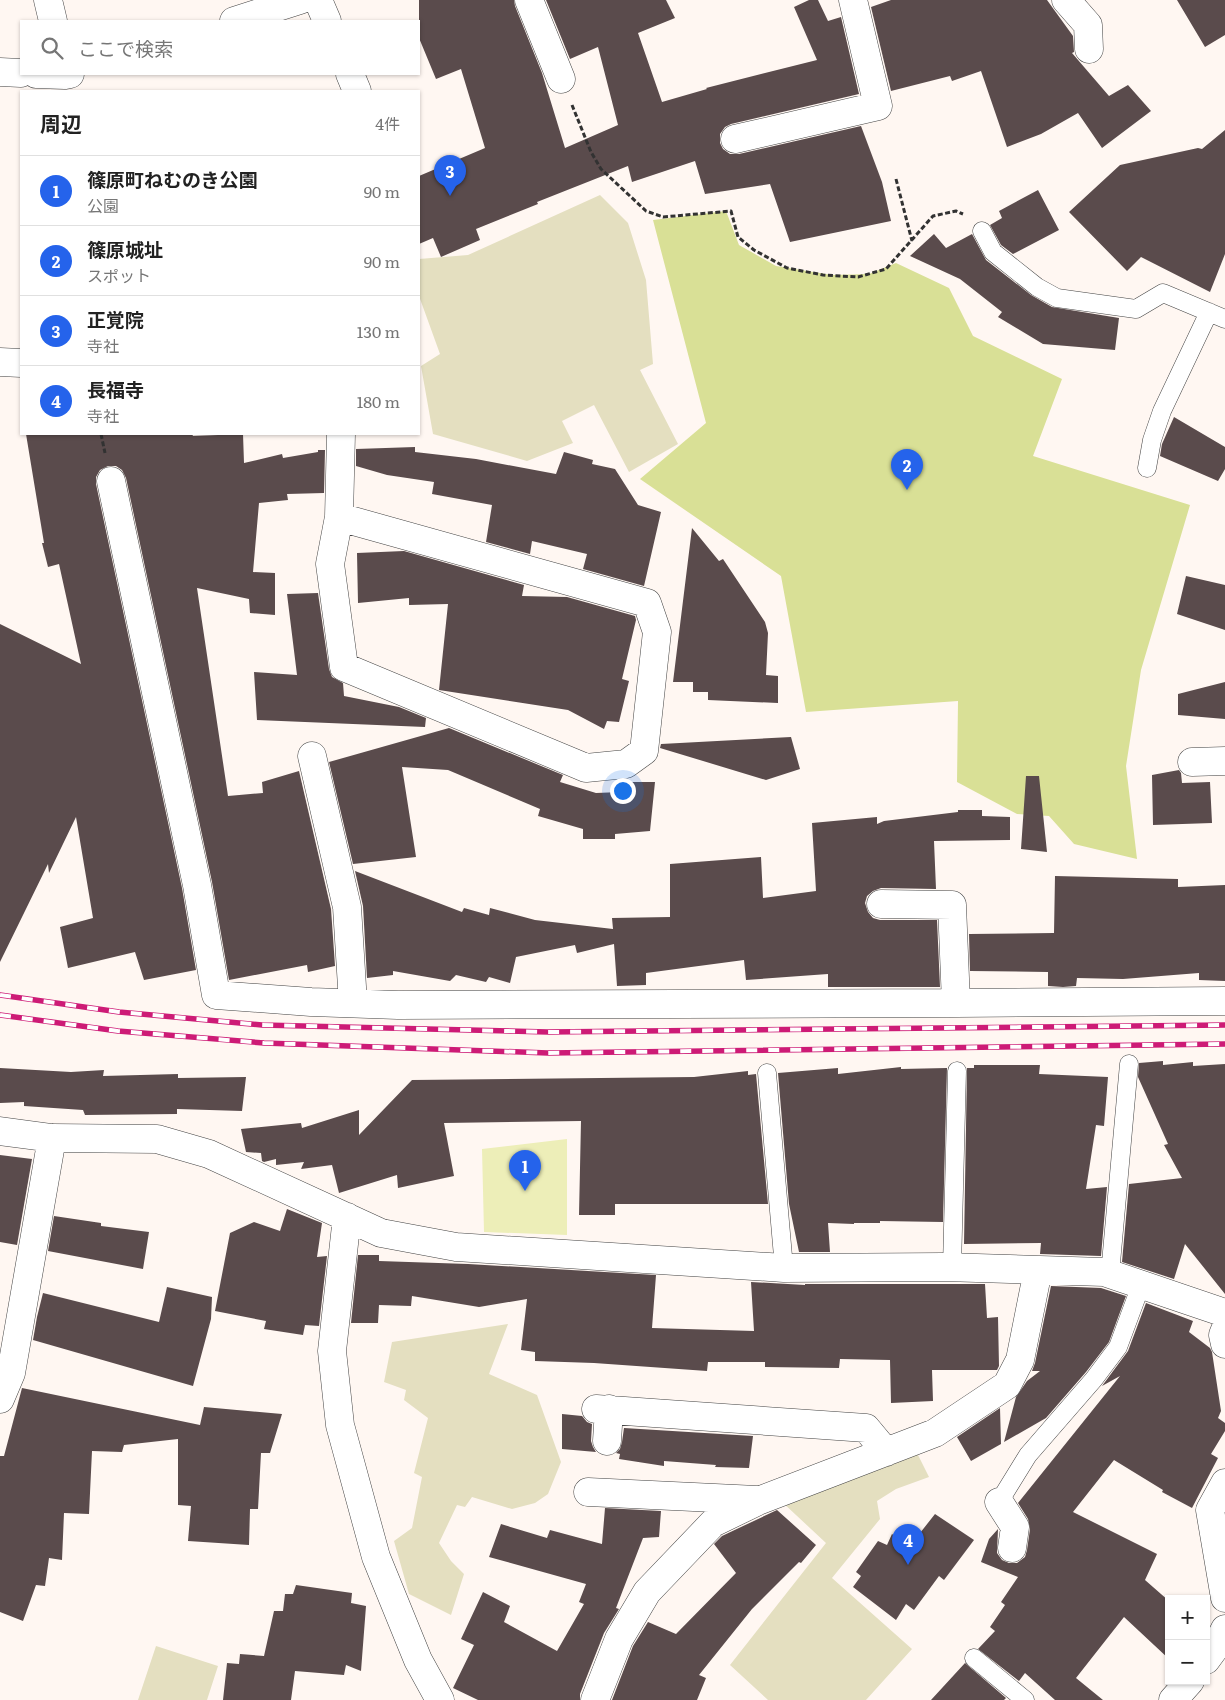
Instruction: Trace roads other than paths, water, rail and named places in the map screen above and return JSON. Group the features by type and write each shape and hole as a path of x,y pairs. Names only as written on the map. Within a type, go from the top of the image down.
{"street":[{"path":"48,0 53,20"},
{"path":"237,20 300,0"},
{"path":"318,0 328,20"},
{"path":"530,0 561,79"},
{"path":"735,139 878,106 853,0"},
{"path":"1066,0 1088,24 1088,49"},
{"path":"0,72 20,73"},
{"path":"42,75 67,79"},
{"path":"350,75 357,90"},
{"path":"0,362 20,363"},
{"path":"339,517 647,603 657,632 644,751 626,764 586,768 344,667 330,564 339,517 341,435"},
{"path":"110,481 197,885 216,996 398,1005 1225,1002"},
{"path":"312,756 347,907 353,1004"},
{"path":"1192,762 1225,761"},
{"path":"881,904 952,904 956,1003"},
{"path":"0,1131 52,1138 157,1139 209,1154 381,1233 456,1248 784,1268 952,1268 1104,1272 1225,1313"},
{"path":"0,1399 11,1374 52,1138"},
{"path":"347,1217 332,1351 340,1425 376,1557 418,1660 440,1700"},
{"path":"595,1700 619,1639 647,1592 713,1523 758,1500 935,1433 1006,1385 1020,1360 1038,1270"},
{"path":"1225,1330 1223,1335 1225,1344"},
{"path":"607,1442 602,1409 866,1428 886,1452"},
{"path":"1225,1483 1210,1510 1225,1598"},
{"path":"588,1492 758,1500"},
{"path":"999,1502 1015,1527 1012,1548"},
{"path":"1210,1655 1218,1645 1225,1629"}],"lane":[{"path":"982,231 993,252 1036,287 1057,298 1136,309 1163,293 1217,316 1162,411 1152,440 1147,468"},
{"path":"1110,1274 1129,1064"},
{"path":"952,1268 957,1071"},
{"path":"767,1073 784,1268"},
{"path":"999,1502 1028,1455 1094,1379 1118,1347 1141,1285"},
{"path":"974,1658 1025,1700"}],"railway":[{"path":"0,995 119,1012 262,1025 548,1032 1225,1025"},
{"path":"0,1015 118,1031 264,1043 548,1053 1225,1044"}],"place":[{"name":"正覚院","path":"450,196"},
{"name":"篠原城址","path":"907,490"},
{"name":"篠原町ねむのき公園","path":"525,1191"},
{"name":"長福寺","path":"908,1565"}]}
